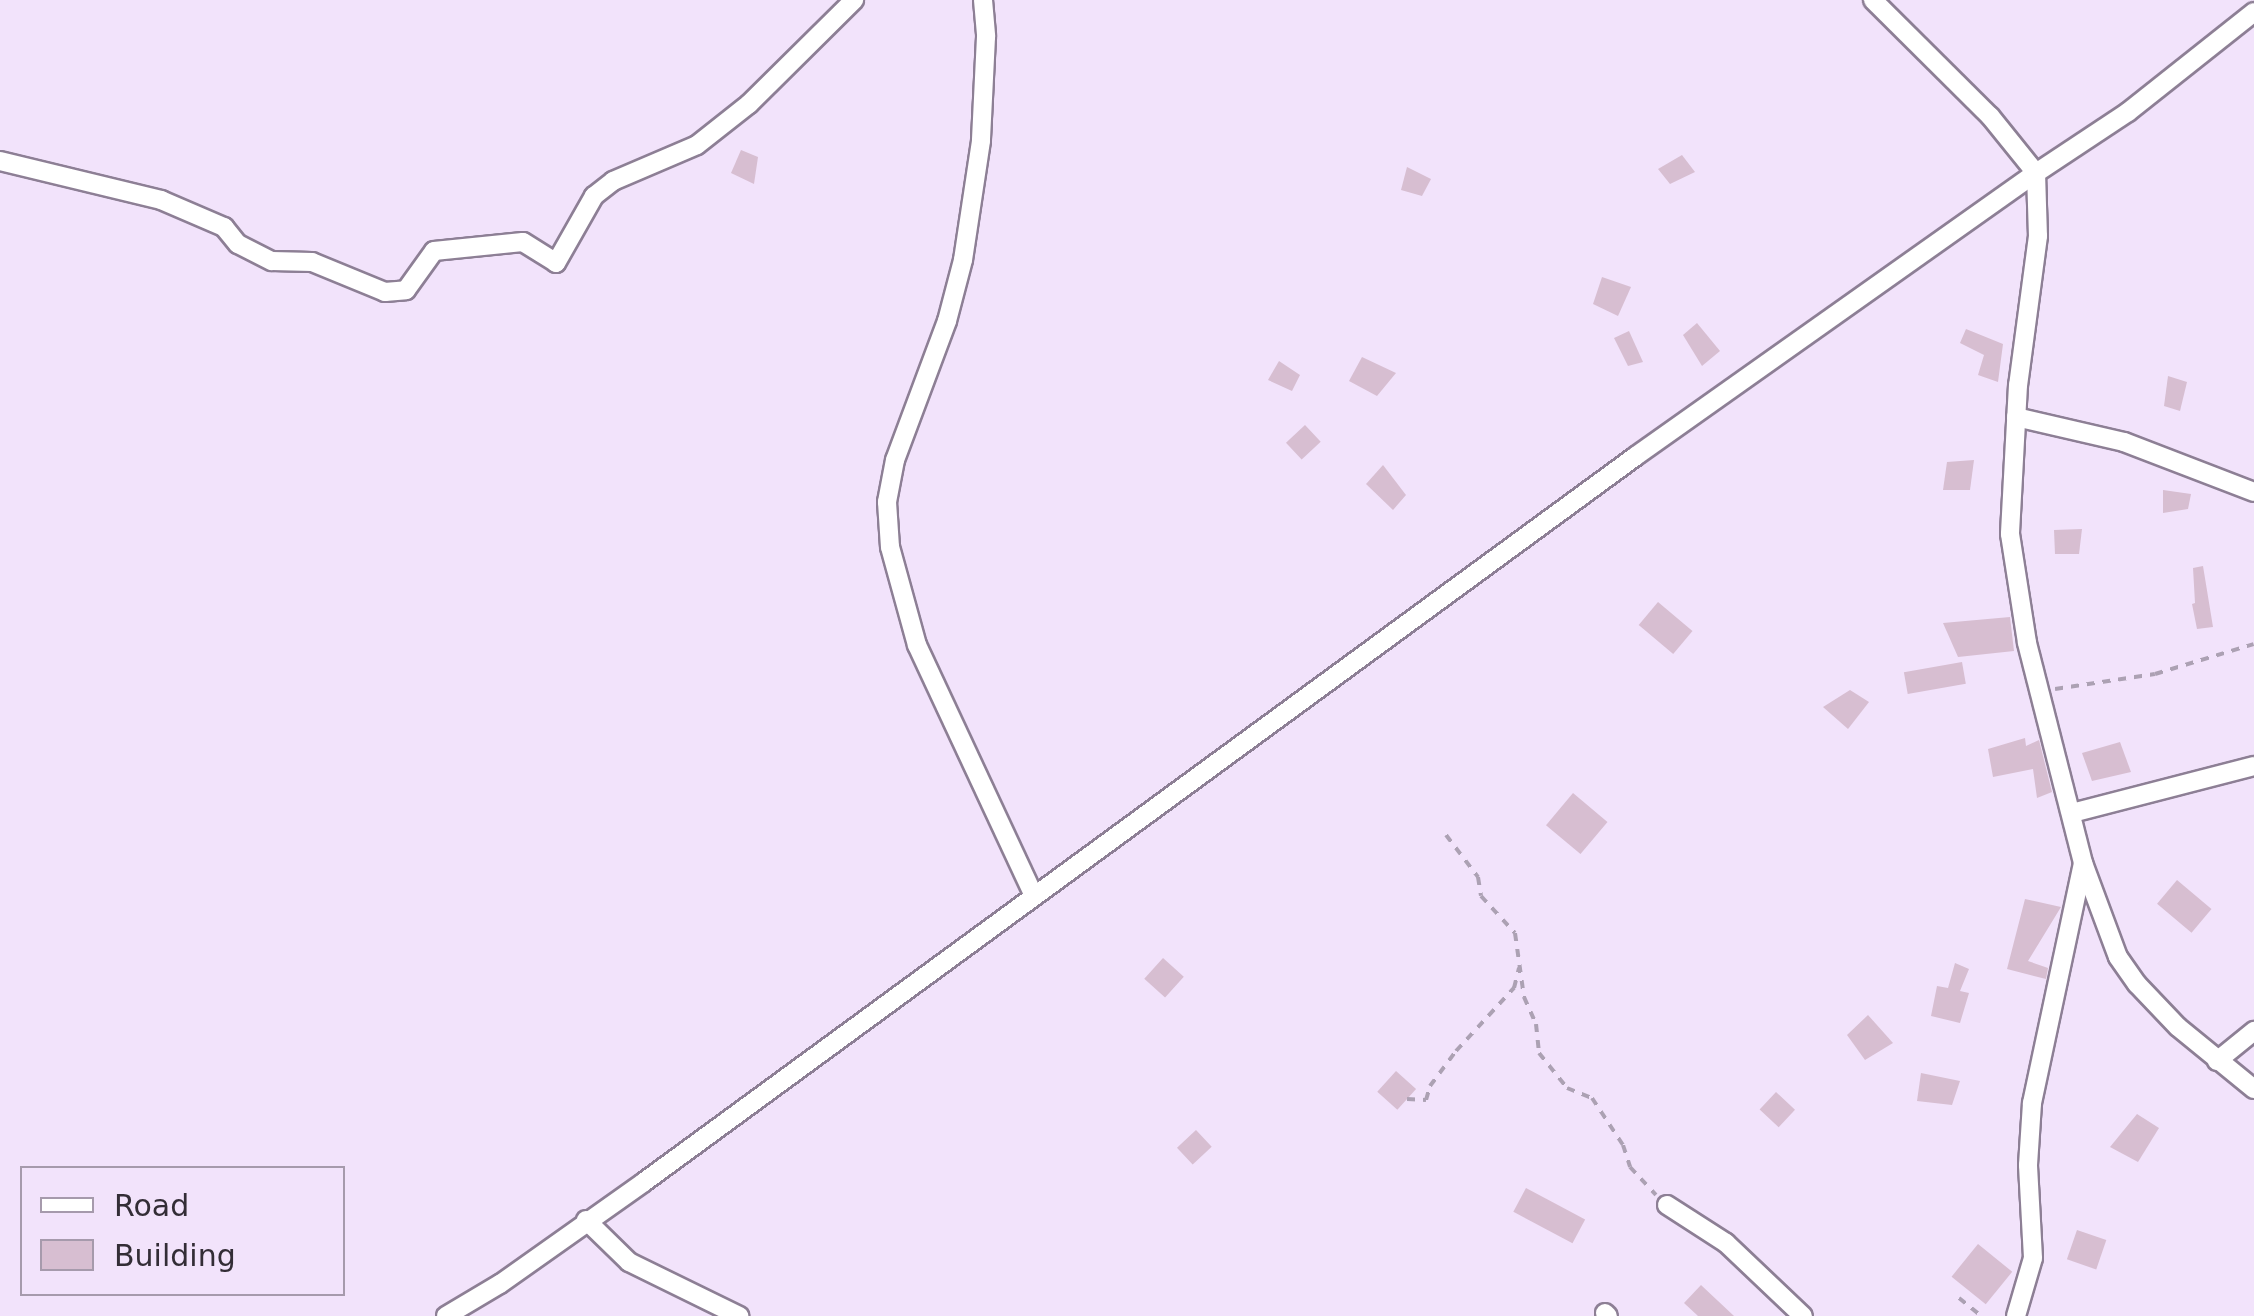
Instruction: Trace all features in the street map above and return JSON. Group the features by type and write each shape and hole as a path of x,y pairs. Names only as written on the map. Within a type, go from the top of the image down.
{"street":[{"path":"0,160 162,200 224,226 238,244 272,261 312,262 385,292 406,290 434,251 523,242 556,262 594,196 613,182 697,145 748,104 854,0"},
{"path":"983,0 986,37 980,142 964,260 942,336 896,460 888,516 890,547 916,645 1034,896"},
{"path":"1872,0 1990,116 2036,172 2038,236 2016,417 2010,534 2015,588 2083,863 2128,970 2217,1061 2254,1090"},
{"path":"446,1316 500,1284 1636,456 2036,172 2128,112 2254,12"},
{"path":"2016,417 2124,442 2254,492"},
{"path":"2072,813 2254,766"},
{"path":"2016,1316 2033,1258 2028,1165 2032,1103 2083,863"},
{"path":"2217,1061 2254,1030"},
{"path":"1667,1205 1726,1243 1804,1316"},
{"path":"586,1220 629,1262 738,1316"}],"path":[{"path":"2040,689 2080,688 2154,674 2254,644"},
{"path":"1446,834 1478,877 1482,896 1514,933 1524,998 1536,1024 1539,1053 1566,1088 1592,1098 1623,1144 1630,1167 1667,1205"},
{"path":"1407,1099 1426,1100 1456,1050 1514,988 1520,963"},
{"path":"1959,1298 1981,1316"}],"building":[{"path":"741,150 758,157 754,184 731,173"},
{"path":"1682,155 1695,172 1670,184 1658,169"},
{"path":"1407,167 1431,179 1422,196 1401,190"},
{"path":"1602,277 1631,287 1618,316 1593,304"},
{"path":"1697,323 1720,351 1702,366 1683,335"},
{"path":"1966,329 2003,344 1998,382 1978,375 1984,355 1960,343"},
{"path":"1629,331 1643,362 1628,366 1614,338"},
{"path":"1362,357 1396,373 1377,396 1349,381"},
{"path":"1279,361 1300,375 1292,391 1268,380"},
{"path":"2168,376 2187,382 2180,411 2164,406"},
{"path":"1305,425 1321,442 1302,460 1286,443"},
{"path":"1974,460 1970,490 1943,490 1947,462"},
{"path":"1383,465 1406,495 1393,510 1366,484"},
{"path":"2163,490 2191,494 2188,509 2163,513"},
{"path":"2082,529 2079,554 2055,554 2054,530"},
{"path":"2203,566 2213,627 2197,629 2192,604 2193,568"},
{"path":"1658,602 1692,631 1673,654 1639,625"},
{"path":"2010,617 2014,651 1958,657 1943,623"},
{"path":"1962,662 1966,684 1908,694 1904,672"},
{"path":"1850,690 1869,702 1848,729 1823,707"},
{"path":"2025,738 2026,746 2039,740 2052,792 2037,798 2033,769 1993,777 1988,749"},
{"path":"2120,742 2131,772 2092,781 2082,753"},
{"path":"1573,793 1607,822 1580,854 1546,825"},
{"path":"2177,880 2211,909 2192,933 2157,904"},
{"path":"2025,899 2061,907 2028,961 2048,968 2046,979 2007,969"},
{"path":"1163,958 1184,977 1165,998 1144,979"},
{"path":"1955,963 1969,969 1960,991 1969,993 1960,1023 1931,1016 1937,986 1948,988"},
{"path":"1868,1015 1893,1043 1865,1060 1847,1035"},
{"path":"1396,1071 1416,1089 1397,1110 1377,1092"},
{"path":"1921,1073 1960,1081 1952,1105 1917,1101"},
{"path":"1776,1092 1795,1110 1779,1127 1760,1110"},
{"path":"2137,1114 2159,1128 2138,1162 2110,1147"},
{"path":"1196,1130 1212,1147 1193,1165 1177,1148"},
{"path":"1526,1188 1585,1219 1572,1243 1513,1212"},
{"path":"2077,1230 2106,1240 2096,1269 2067,1259"},
{"path":"1978,1244 2012,1272 1986,1304 1952,1277"},
{"path":"1701,1285 1734,1316 1698,1316 1684,1303"}]}
